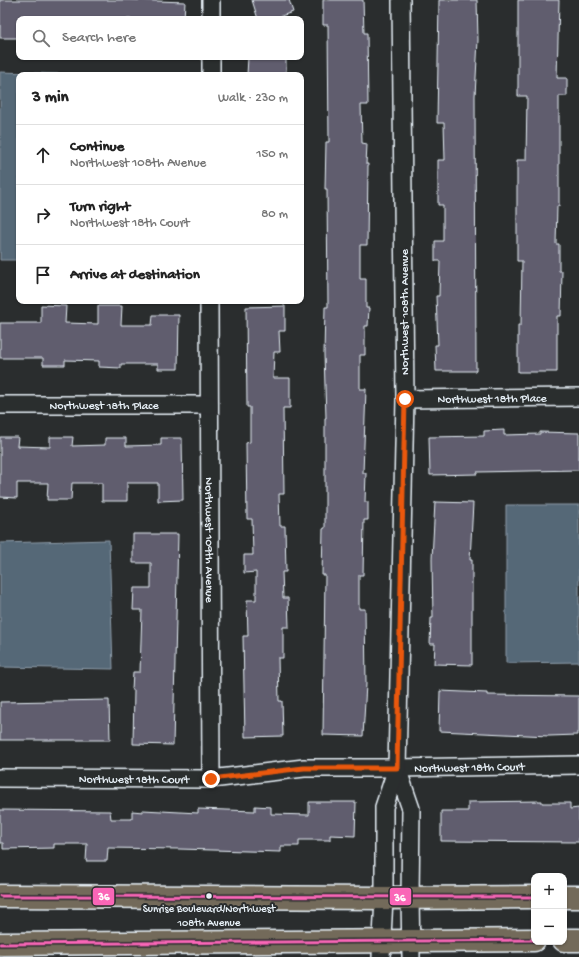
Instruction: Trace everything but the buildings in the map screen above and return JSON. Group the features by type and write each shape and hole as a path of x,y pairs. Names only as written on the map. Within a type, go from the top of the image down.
{"highway":[{"path":"0,896 384,898 531,897"},
{"path":"567,897 579,896"},
{"path":"0,944 412,949 531,940"},
{"path":"567,940 579,940"}],"street":[{"path":"211,0 211,16"},
{"name":"Northwest 108th Avenue","path":"381,949 384,898 384,807 397,768 405,399 401,0"},
{"path":"211,60 211,72"},
{"name":"Northwest 109th Avenue","path":"209,304 211,779"},
{"name":"Northwest 18th Place","path":"405,399 579,398"},
{"name":"Northwest 18th Place","path":"0,405 209,405"},
{"name":"Northwest 18th Court","path":"0,778 211,779 304,768 579,765"},
{"name":"Northwest 108th Avenue","path":"397,768 411,809 410,898 412,949"}],"water":[{"path":"0,72 16,73 16,260 0,260"},
{"path":"506,505 579,505 579,662 506,663"},
{"path":"109,540 113,669 0,667 0,543"}],"transit line":[{"name":"36","path":"0,896 531,897"},
{"name":"36","path":"0,944 531,940"}],"place":[{"name":"Sunrise Boulevard/Northwest 108th Avenue","path":"209,896"}],"route":[{"path":"211,779 304,768 397,768 405,399"}]}
